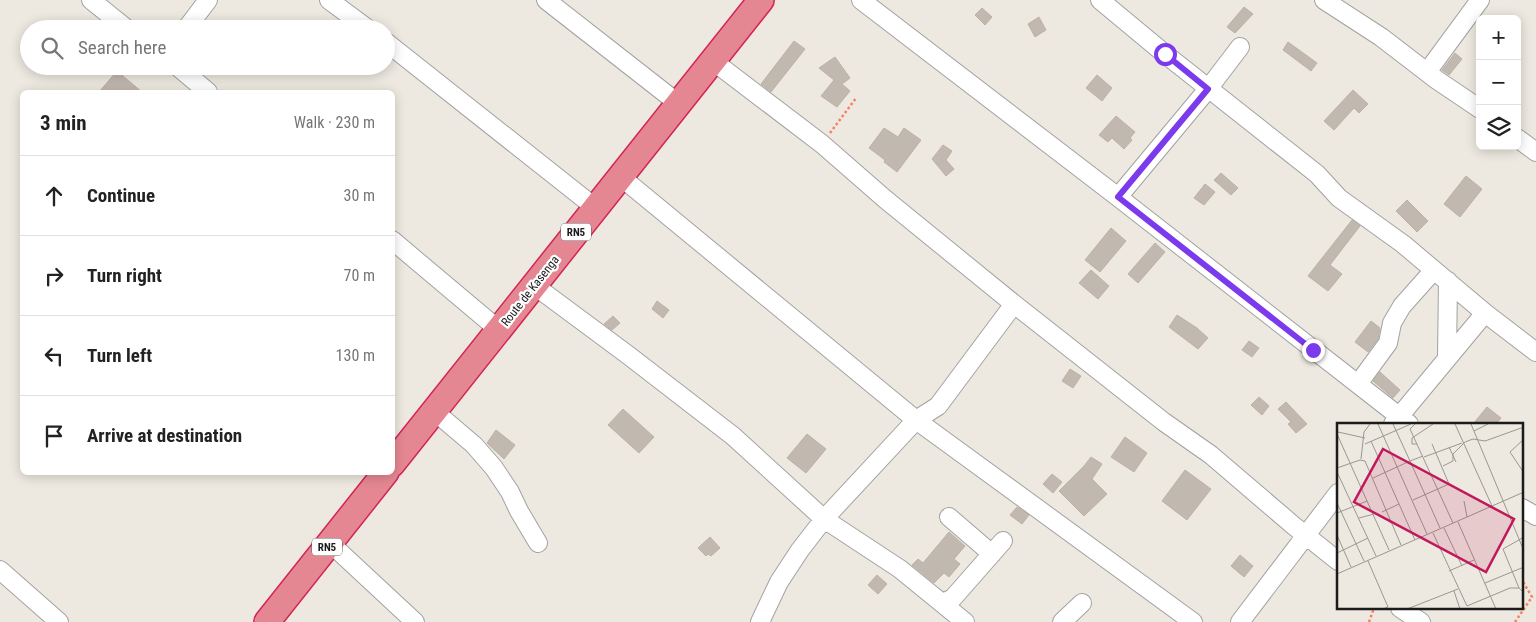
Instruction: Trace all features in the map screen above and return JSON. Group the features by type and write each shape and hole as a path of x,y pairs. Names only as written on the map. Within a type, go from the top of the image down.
{"highway":[{"name":"Route de Kasenga","path":"395,460 597,209 761,0"},
{"name":"RN5","path":"267,622 384,475"}],"street":[{"path":"91,0 115,20"},
{"path":"193,20 208,0"},
{"path":"329,0 356,20"},
{"path":"546,0 678,104"},
{"path":"861,0 1358,384 1400,422 1447,358 1485,312"},
{"path":"1100,0 1208,89 1317,174 1339,198 1403,244 1536,352"},
{"path":"1324,0 1381,37 1426,72 1476,106"},
{"path":"1426,72 1480,0"},
{"path":"1118,197 1208,89 1240,47"},
{"path":"395,49 597,209"},
{"path":"713,61 822,144 884,199 1014,304 1164,422 1211,455 1337,561"},
{"path":"188,75 206,90"},
{"path":"1521,141 1536,152"},
{"path":"621,177 916,420 1193,622"},
{"path":"395,243 499,330"},
{"path":"1358,384 1388,343 1392,322 1402,306 1441,276"},
{"path":"1441,276 1447,358"},
{"path":"535,286 733,436 824,519 900,569 965,622"},
{"path":"760,622 779,582 800,550 824,519 916,420 938,406 1014,304"},
{"path":"434,411 474,445 494,468 510,492 518,511 538,543"},
{"path":"1240,622 1337,494"},
{"path":"1524,509 1536,516"},
{"path":"944,603 953,598 998,547 950,516"},
{"path":"330,544 415,622"},
{"path":"0,570 59,622"},
{"path":"1062,622 1082,603"},
{"path":"1403,610 1421,622"}],"path":[{"path":"822,144 856,98"},
{"path":"1524,583 1532,597 1524,609"},
{"path":"1369,622 1373,610"},
{"path":"1515,622 1523,610"}],"building":[{"path":"1244,7 1253,14 1235,33 1227,27"},
{"path":"982,8 992,17 985,25 975,15"},
{"path":"1039,17 1046,30 1035,37 1028,24"},
{"path":"794,41 805,49 771,92 761,84"},
{"path":"1288,42 1317,63 1311,71 1283,50"},
{"path":"1455,53 1462,59 1449,75 1442,70"},
{"path":"835,57 850,78 842,84 850,91 837,107 821,96 834,80 819,68"},
{"path":"114,75 122,75 140,90 101,90"},
{"path":"1097,75 1112,88 1102,101 1086,88"},
{"path":"1353,90 1368,104 1359,113 1354,108 1334,130 1324,121"},
{"path":"1116,116 1135,132 1130,138 1132,140 1124,149 1112,138 1108,142 1099,135"},
{"path":"884,128 898,137 904,128 921,140 897,172 869,148"},
{"path":"943,145 952,151 946,160 954,169 946,176 932,159"},
{"path":"1221,173 1238,188 1231,195 1214,180"},
{"path":"1466,176 1482,189 1460,217 1444,204"},
{"path":"1205,184 1215,192 1204,205 1194,198"},
{"path":"1407,200 1428,221 1417,232 1396,211"},
{"path":"1352,220 1360,226 1330,265 1342,274 1328,291 1308,276"},
{"path":"1111,228 1126,241 1100,272 1085,260"},
{"path":"1155,243 1165,252 1138,283 1128,274"},
{"path":"1091,270 1109,286 1098,299 1079,283"},
{"path":"657,301 669,310 663,318 652,309"},
{"path":"1177,315 1208,338 1198,349 1169,327"},
{"path":"613,316 620,323 612,330 604,324"},
{"path":"1371,321 1380,328 1378,339 1368,352 1355,342"},
{"path":"1249,341 1259,348 1252,357 1242,350"},
{"path":"1070,369 1081,376 1073,388 1062,381"},
{"path":"1380,372 1400,390 1393,398 1373,381"},
{"path":"1259,397 1269,406 1262,415 1251,405"},
{"path":"1286,402 1307,424 1296,433 1288,424 1291,422 1278,409"},
{"path":"1487,407 1501,418 1497,423 1474,423"},
{"path":"623,409 654,437 639,453 608,425"},
{"path":"496,430 515,445 504,459 487,443"},
{"path":"807,434 826,449 806,473 787,458"},
{"path":"1125,437 1147,453 1134,472 1111,457"},
{"path":"1091,457 1102,464 1092,479 1107,494 1084,516 1059,491"},
{"path":"1185,470 1211,489 1187,520 1162,501"},
{"path":"1052,474 1062,482 1053,493 1043,484"},
{"path":"1017,507 1029,515 1022,524 1010,515"},
{"path":"949,532 965,546 954,559 960,564 949,577 944,573 934,583 912,565 918,559 923,563"},
{"path":"710,537 720,548 711,556 708,554 706,556 698,548"},
{"path":"1240,555 1253,566 1244,577 1231,566"},
{"path":"877,575 887,584 878,594 868,585"}],"route":[{"path":"1165,54 1208,89 1118,197 1313,350"}]}
